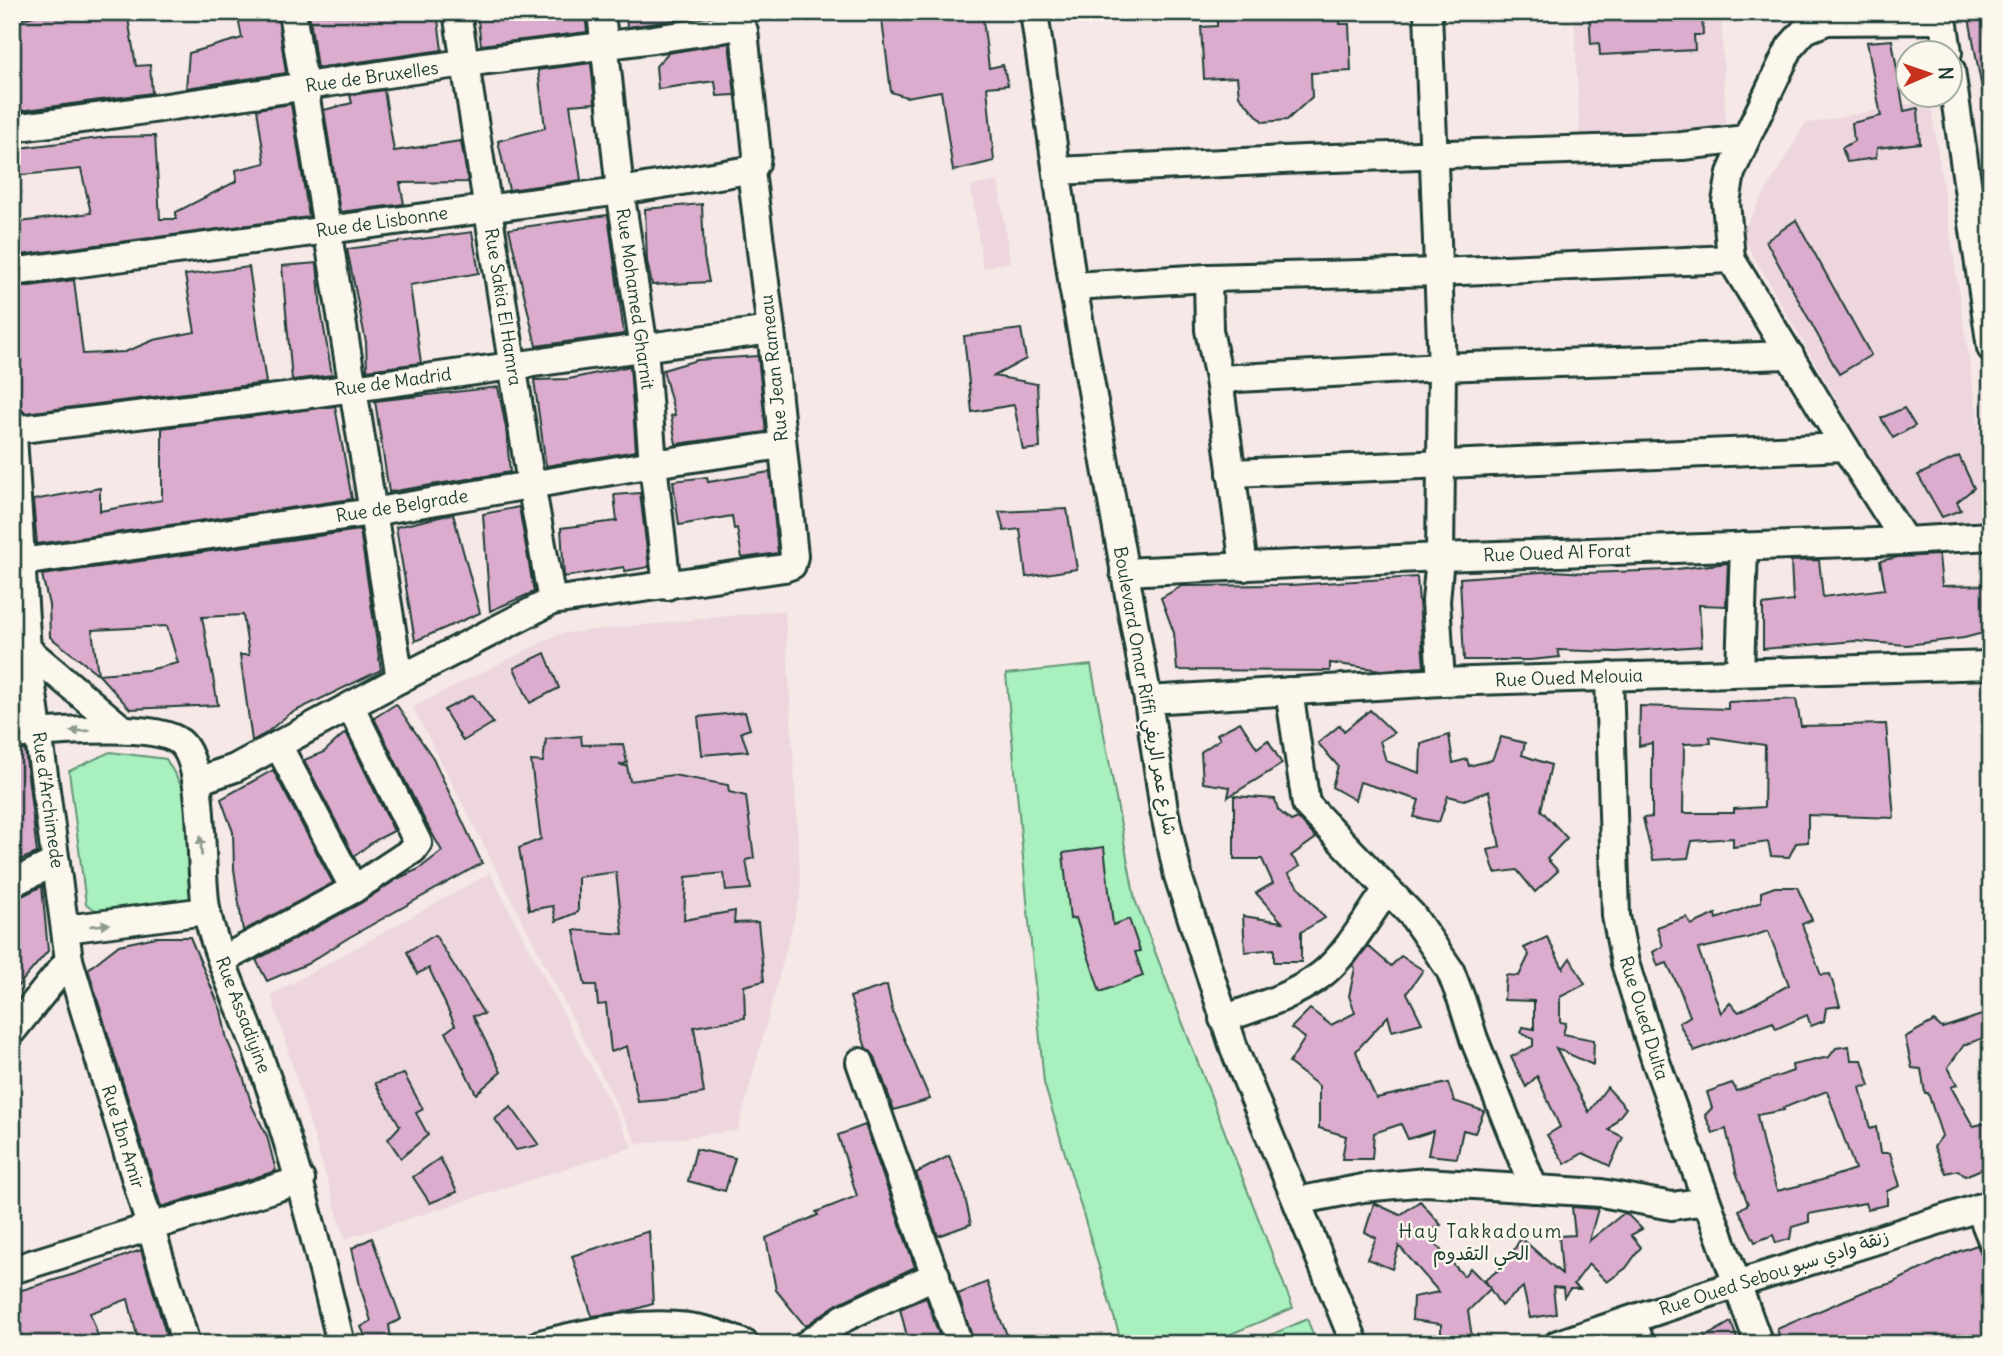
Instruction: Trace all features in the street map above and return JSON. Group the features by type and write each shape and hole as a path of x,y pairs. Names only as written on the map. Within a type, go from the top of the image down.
{"street":[{"path":"292,12 400,679"},
{"name":"Rue Sakia El Hamra","path":"457,12 531,484 552,601"},
{"name":"Rue Mohamed Gharnit","path":"601,12 620,191 644,348 653,464 667,586"},
{"name":"Boulevard Omar Riffi شارع عمر الريفي","path":"1034,12 1073,286 1148,700 1164,810 1178,876 1223,1019 1355,1344"},
{"path":"1428,12 1442,368 1440,557 1436,601 1441,682"},
{"path":"1905,541 1731,258 1726,202 1731,173 1746,139 1790,47 1805,30 1827,21 1943,16 1946,38"},
{"name":"Rue Jean Rameau","path":"667,586 792,565 771,330 751,172 757,154 744,31 738,26 732,27"},
{"name":"Rue de Bruxelles","path":"12,128 732,27"},
{"path":"1956,108 1991,348"},
{"path":"1057,171 1304,159 1682,146 1746,139"},
{"name":"Rue de Lisbonne","path":"12,272 751,172"},
{"path":"1073,286 1208,278 1439,272 1731,258"},
{"path":"1208,278 1209,330 1219,379 1244,566"},
{"name":"Rue de Madrid","path":"13,426 187,410 771,330"},
{"path":"1219,379 1790,355"},
{"name":"Rue d’Archimede","path":"13,426 21,562 20,643 39,733 65,929"},
{"name":"Rue de Belgrade","path":"21,562 372,512 782,445"},
{"path":"1231,473 1845,447"},
{"name":"Rue Oued Al Forat","path":"1124,572 1991,536"},
{"path":"1740,673 1744,547"},
{"path":"197,781 235,768 552,601 667,586"},
{"path":"20,643 122,729"},
{"name":"Rue Oued Melouia","path":"1148,700 1441,682 1991,666"},
{"name":"Rue Oued Dulta","path":"1609,676 1616,916 1636,1003 1759,1344"},
{"path":"1289,691 1306,804 1412,915 1450,970 1474,1039 1534,1189"},
{"path":"222,960 354,889 413,850 418,843 351,707"},
{"name":"Rue Assadiyine","path":"12,735 122,729 167,736 188,751 197,781 206,911 301,1180 341,1344"},
{"path":"278,745 354,889"},
{"path":"12,883 56,862"},
{"path":"1223,1019 1287,996 1323,974 1387,890"},
{"path":"65,929 206,911"},
{"name":"Rue Ibn Amir","path":"65,929 69,960 186,1344"},
{"path":"12,1031 69,960"},
{"path":"860,1062 958,1344"},
{"path":"15,1264 301,1180"},
{"path":"1297,1201 1363,1188 1426,1182 1601,1193 1672,1206 1706,1200"},
{"path":"1985,1206 1991,1238"},
{"name":"Rue Oued Sebou زنقة وادي سبو","path":"1558,1344 1636,1332 1737,1284 1985,1206"},
{"path":"807,1344 844,1318 936,1275"},
{"path":"540,1344 635,1327 677,1326 706,1337 745,1344"}],"shaded area":[{"path":"1574,12 1721,12 1726,131 1580,138"},
{"path":"1895,107 1931,108 1991,506 1991,525 1913,533 1741,234 1805,124"},
{"path":"998,181 1010,262 983,268 971,186"},
{"path":"785,610 801,893 738,1130 637,1144 413,707 559,634"},
{"path":"490,873 633,1147 345,1239 271,995"}],"green space":[{"path":"1091,665 1135,900 1293,1308 1207,1344 1122,1344 1044,1083 1006,674"},
{"path":"110,752 166,759 185,792 191,909 110,919 86,904 69,771"},
{"path":"1307,1319 1317,1344 1250,1344"}],"building":[{"path":"48,12 127,12 136,66 150,65 152,93 12,112 12,22"},
{"path":"237,12 277,12 286,73 186,88 189,53 242,38"},
{"path":"309,12 437,12 442,50 317,68"},
{"path":"477,12 585,12 587,32 481,45"},
{"path":"626,12 685,12 685,19 627,27"},
{"path":"881,12 982,12 989,68 1003,65 1008,85 987,87 994,161 953,171 941,91 906,97 891,92"},
{"path":"1217,12 1340,12 1340,24 1349,24 1351,71 1311,73 1312,97 1287,120 1263,122 1239,96 1237,77 1204,79 1201,27 1217,26"},
{"path":"1589,12 1702,12 1703,35 1694,35 1695,50 1600,55 1599,43 1591,44"},
{"path":"1968,12 1991,12 1991,89 1982,89"},
{"path":"1892,40 1895,58 1895,108 1903,108 1904,111 1918,108 1920,143 1877,148 1876,158 1847,162 1842,148 1854,141 1852,123 1881,116 1867,42"},
{"path":"729,43 735,95 717,96 715,81 658,89 656,66 668,53"},
{"path":"591,63 595,103 570,105 581,180 509,190 498,141 545,128 538,70"},
{"path":"384,90 394,151 461,141 468,182 400,183 404,204 340,212 324,110 352,103 350,95"},
{"path":"291,104 309,217 13,256 12,223 91,213 81,169 12,176 12,149 108,137 155,136 160,219 176,219 176,212 237,181 236,170 265,163 257,109"},
{"path":"702,204 704,257 709,282 652,285 647,261 645,209"},
{"path":"608,215 624,334 536,346 509,229"},
{"path":"1796,220 1871,355 1839,374 1766,241"},
{"path":"472,232 479,273 410,285 421,363 367,370 366,342 347,249"},
{"path":"317,263 321,311 332,375 292,380 282,266"},
{"path":"249,267 266,383 25,413 21,408 12,306 15,288 74,280 83,354 125,352 154,340 195,332 185,275"},
{"path":"1021,329 1026,359 994,376 1037,384 1040,448 1023,450 1014,405 972,412 964,336"},
{"path":"758,356 766,432 676,444 671,416 675,415 663,370 697,360"},
{"path":"630,366 636,451 546,466 534,380 569,379"},
{"path":"498,387 506,428 510,472 389,492 375,401"},
{"path":"335,406 352,499 37,544 33,500 100,488 100,511 162,500 162,428"},
{"path":"1904,408 1915,426 1893,438 1881,418"},
{"path":"1959,456 1974,488 1957,502 1961,510 1942,517 1918,475"},
{"path":"770,472 778,553 742,558 732,516 679,525 673,481 707,477 708,482"},
{"path":"640,493 649,567 625,571 624,567 564,577 561,528 617,521 614,495"},
{"path":"519,507 534,592 490,611 483,514"},
{"path":"1067,509 1077,569 1026,577 1020,529 1004,531 999,512"},
{"path":"453,514 480,613 415,641 396,527"},
{"path":"360,530 381,670 289,714 252,741 240,655 249,655 243,615 202,617 218,705 130,709 98,674 50,637 49,605 42,575","holes":["167,626 178,663 148,670 98,674 92,630"]},
{"path":"1939,555 1942,586 1991,585 1991,631 1964,638 1907,645 1855,641 1763,649 1763,605 1793,601 1791,561 1819,560 1823,597 1885,589 1880,561 1898,557"},
{"path":"1728,563 1726,606 1699,605 1702,646 1617,652 1558,650 1560,657 1464,660 1460,578 1554,571 1587,573 1668,570"},
{"path":"1417,577 1424,667 1381,670 1330,663 1330,671 1177,670 1174,633 1161,598 1182,586 1291,585"},
{"path":"545,653 559,688 530,703 514,668"},
{"path":"473,695 493,723 463,741 444,710"},
{"path":"1796,699 1801,726 1886,724 1894,818 1808,815 1808,842 1796,843 1789,857 1771,856 1768,842 1733,847 1733,838 1692,841 1688,858 1653,860 1643,818 1652,817 1652,743 1639,746 1640,706 1728,709 1728,702","holes":["1710,737 1765,745 1764,807 1734,809 1734,813 1683,813 1684,744 1711,743"]},
{"path":"396,704 433,758 482,863 307,964 267,981 256,960 361,903 397,879 419,869 442,851 374,718"},
{"path":"1370,710 1394,733 1380,741 1386,761 1420,773 1421,744 1449,735 1453,763 1467,759 1469,766 1492,760 1501,737 1525,743 1522,755 1551,765 1541,810 1567,838 1547,859 1558,871 1535,892 1517,870 1495,873 1488,850 1500,847 1489,791 1464,800 1448,796 1439,822 1414,817 1419,800 1360,782 1355,800 1332,787 1338,766 1318,743 1340,725 1344,731"},
{"path":"745,712 750,729 741,732 748,751 702,755 698,717"},
{"path":"1240,722 1257,748 1268,740 1282,764 1228,797 1230,787 1203,783 1201,752 1220,739 1217,734"},
{"path":"346,732 394,831 374,841 354,856 304,760 324,752"},
{"path":"581,736 582,745 623,744 627,763 619,765 627,766 630,781 673,775 728,785 729,792 746,796 754,858 746,860 751,889 726,891 724,873 686,877 684,920 735,911 734,923 758,922 764,981 744,986 745,1018 694,1027 704,1093 638,1102 627,1046 611,1052 606,1004 598,1005 596,985 585,985 574,930 623,934 616,872 578,877 578,912 556,921 553,906 529,910 519,848 541,839 531,761 543,762 546,739"},
{"path":"25,750 37,853 12,863 12,751"},
{"path":"273,770 333,883 243,931 234,869 233,832 221,799"},
{"path":"1234,796 1275,799 1278,810 1291,821 1298,818 1316,838 1291,856 1300,866 1288,874 1325,918 1301,932 1301,962 1274,962 1274,949 1245,952 1243,916 1282,922 1256,893 1273,883 1262,859 1234,859"},
{"path":"1104,847 1113,925 1129,919 1140,951 1135,952 1143,976 1100,992 1076,918 1070,919 1063,853"},
{"path":"42,886 48,951 12,993 12,901"},
{"path":"1775,887 1797,887 1812,920 1802,924 1811,949 1821,975 1830,974 1840,1006 1826,1008 1824,1021 1811,1026 1807,1015 1776,1029 1773,1022 1694,1051 1679,1023 1690,1016 1680,990 1667,963 1658,966 1653,952 1663,946 1657,927 1687,917 1691,925 1716,914 1717,919 1761,902 1761,892","holes":["1768,931 1789,985 1739,1012 1730,1003 1721,1013 1698,949"]},
{"path":"435,935 484,1014 473,1016 501,1072 476,1094 446,1032 455,1025 429,968 417,974 407,952"},
{"path":"156,937 190,937 221,1010 227,1040 243,1076 252,1106 267,1136 276,1171 161,1207 88,969 119,945"},
{"path":"1547,937 1563,968 1570,958 1585,984 1560,997 1560,1022 1566,1023 1563,1034 1594,1040 1593,1065 1556,1048 1589,1112 1607,1087 1626,1108 1609,1130 1623,1137 1610,1166 1583,1153 1565,1164 1547,1135 1560,1127 1537,1076 1526,1087 1511,1057 1533,1046 1533,1039 1521,1033 1523,1027 1534,1029 1534,1001 1504,1000 1506,975 1519,976 1529,955 1524,948"},
{"path":"1368,946 1391,966 1401,956 1423,970 1407,993 1422,1023 1392,1031 1388,1016 1356,1051 1363,1070 1376,1098 1448,1083 1454,1101 1484,1111 1475,1133 1463,1130 1457,1158 1428,1155 1433,1131 1408,1139 1401,1124 1374,1133 1372,1159 1342,1159 1346,1136 1319,1128 1319,1086 1289,1063 1305,1038 1291,1028 1310,1009 1331,1025 1355,1013 1349,996 1355,968 1353,966"},
{"path":"887,985 893,1013 930,1099 894,1110 875,1057 866,1048 850,997"},
{"path":"1991,1012 1991,1035 1964,1045 1948,1067 1957,1085 1951,1087 1973,1126 1991,1122 1991,1165 1965,1176 1958,1170 1946,1173 1934,1147 1942,1136 1928,1093 1925,1093 1921,1069 1912,1068 1905,1037 1934,1021 1942,1028"},
{"path":"1849,1046 1851,1060 1862,1060 1870,1086 1860,1087 1870,1129 1876,1127 1880,1153 1890,1153 1900,1186 1887,1191 1887,1205 1867,1209 1865,1203 1809,1214 1809,1222 1792,1227 1790,1239 1776,1243 1773,1235 1755,1242 1739,1210 1748,1204 1736,1172 1726,1129 1713,1133 1705,1115 1712,1108 1707,1092 1732,1083 1737,1091 1793,1071 1792,1065 1829,1057 1836,1048","holes":["1827,1091 1855,1169 1777,1191 1757,1115 1784,1110 1783,1108"]},
{"path":"404,1074 423,1109 416,1113 428,1135 401,1158 388,1139 400,1126 375,1083"},
{"path":"511,1107 539,1145 516,1150 495,1119"},
{"path":"865,1125 915,1267 837,1304 805,1326 776,1290 766,1238 818,1215 816,1212 857,1196 838,1135"},
{"path":"696,1149 735,1158 725,1191 688,1181"},
{"path":"949,1156 963,1188 971,1224 938,1236 916,1173"},
{"path":"440,1158 457,1192 430,1203 413,1177"},
{"path":"1420,1201 1441,1225 1427,1232 1443,1253 1464,1276 1470,1268 1490,1288 1485,1280 1505,1265 1521,1238 1562,1274 1559,1236 1575,1235 1572,1207 1598,1209 1589,1241 1624,1213 1627,1214 1642,1229 1631,1235 1641,1247 1626,1268 1607,1282 1589,1264 1574,1284 1580,1289 1570,1289 1564,1297 1563,1288 1553,1287 1556,1314 1530,1318 1523,1287 1501,1306 1490,1289 1468,1311 1472,1337 1441,1337 1441,1324 1412,1320 1413,1297 1439,1292 1399,1246 1392,1269 1367,1259 1376,1238 1365,1232 1374,1203 1400,1215"},
{"path":"649,1231 653,1304 629,1311 592,1316 572,1256"},
{"path":"372,1238 401,1319 389,1325 391,1339 381,1344 369,1344 361,1327 371,1321 352,1248"},
{"path":"1977,1245 1991,1275 1991,1344 1782,1344 1777,1329 1868,1290 1892,1283"},
{"path":"141,1250 169,1344 139,1344 128,1299 90,1313 101,1344 29,1344 12,1330 12,1293"},
{"path":"987,1282 1011,1344 974,1344 958,1294"},
{"path":"926,1297 942,1344 909,1344 900,1309"},
{"path":"1731,1322 1739,1344 1693,1344"}],"district":[{"name":"Hay Takkadoum الحي التقدوم","path":"1481,1242"}]}
